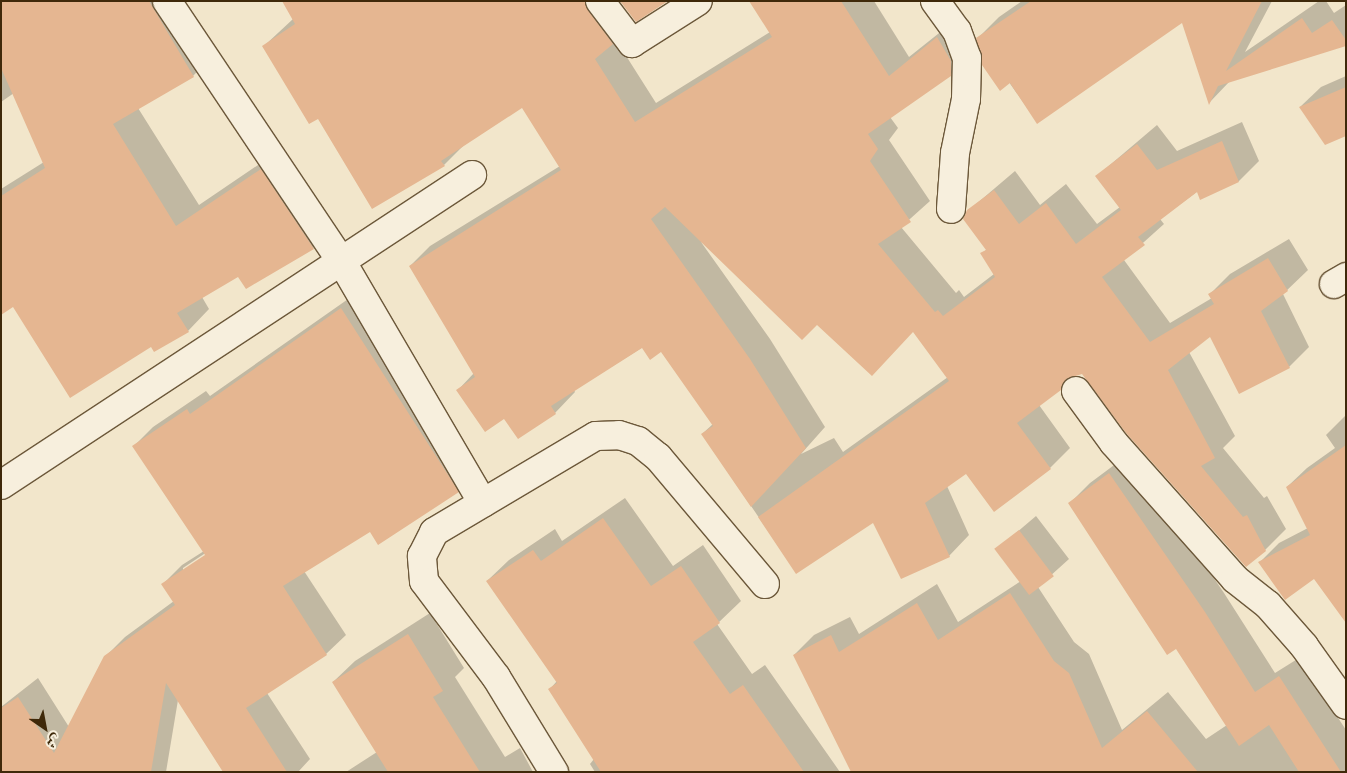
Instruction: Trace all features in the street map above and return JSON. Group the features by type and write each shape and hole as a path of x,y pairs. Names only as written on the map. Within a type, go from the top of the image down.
{"street":[{"path":"167,1 342,262 483,503"},
{"path":"600,1 632,43 698,1"},
{"path":"935,1 957,31 967,58 966,99 955,152 951,209"},
{"path":"1,485 342,262 472,174"},
{"path":"1076,391 1114,443 1235,579 1268,605 1304,646 1346,705"},
{"path":"554,772 496,677 424,581 422,556 434,532 596,436 619,435 638,441 658,457 765,584"}],"building":[{"path":"1,1 149,1 194,77 113,124 176,226 261,169 314,249 246,289 238,277 177,313 189,332 154,352 151,347 70,398 13,307 1,315 1,196 45,168 1,68"},
{"path":"282,1 585,1 588,10 613,44 595,59 635,122 772,37 749,1 841,1 889,76 937,37 951,61 951,76 868,134 878,149 870,161 911,222 878,244 935,312 938,310 943,316 995,277 980,253 986,250 963,219 967,210 994,190 1019,224 1046,203 1076,244 1121,210 1095,176 1137,144 1157,170 1222,141 1239,182 1200,200 1197,192 1138,237 1145,245 1102,277 1150,342 1214,304 1208,294 1268,258 1288,291 1261,311 1290,368 1239,394 1210,337 1168,370 1215,458 1201,466 1243,517 1247,515 1266,551 1246,567 1126,433 1082,374 1066,379 1061,390 1017,423 1051,469 994,512 966,474 925,503 950,557 901,579 873,523 796,574 758,517 949,381 913,332 872,376 817,325 802,340 665,207 651,219 750,359 806,448 751,507 701,434 713,426 661,352 650,360 642,348 551,406 556,414 518,439 504,419 485,432 456,390 475,377 409,266 561,170 522,108 441,161 445,166 372,209 318,119 309,124 262,46 295,24"},
{"path":"620,1 668,1 636,22"},
{"path":"1031,1 1262,1 1226,71 1302,18 1312,33 1332,20 1346,40 1346,46 1218,86 1209,105 1182,23 1037,124 1010,83 1000,91 982,65 976,38"},
{"path":"1346,87 1346,136 1325,145 1299,107"},
{"path":"341,308 459,492 378,545 370,532 283,586 327,655 246,708 287,772 223,772 166,683 151,772 1,772 1,708 18,697 54,753 104,656 175,605 161,584 205,555 132,446 187,409 190,414"},
{"path":"1346,445 1346,623 1314,579 1285,600 1258,562 1310,535 1286,487"},
{"path":"1109,473 1205,612 1255,692 1279,676 1341,772 1299,772 1269,725 1239,746 1176,649 1167,655 1068,503"},
{"path":"603,518 651,586 681,566 720,623 693,642 730,694 743,685 804,772 601,772 548,689 557,683 486,581 533,550 541,561"},
{"path":"1019,530 1054,576 1029,595 994,549"},
{"path":"1010,593 1054,661 1069,673 1102,748 1147,711 1198,772 851,772 793,655 831,635 839,652 917,603 938,640"},
{"path":"408,634 443,691 433,697 480,772 388,772 332,682"}]}
